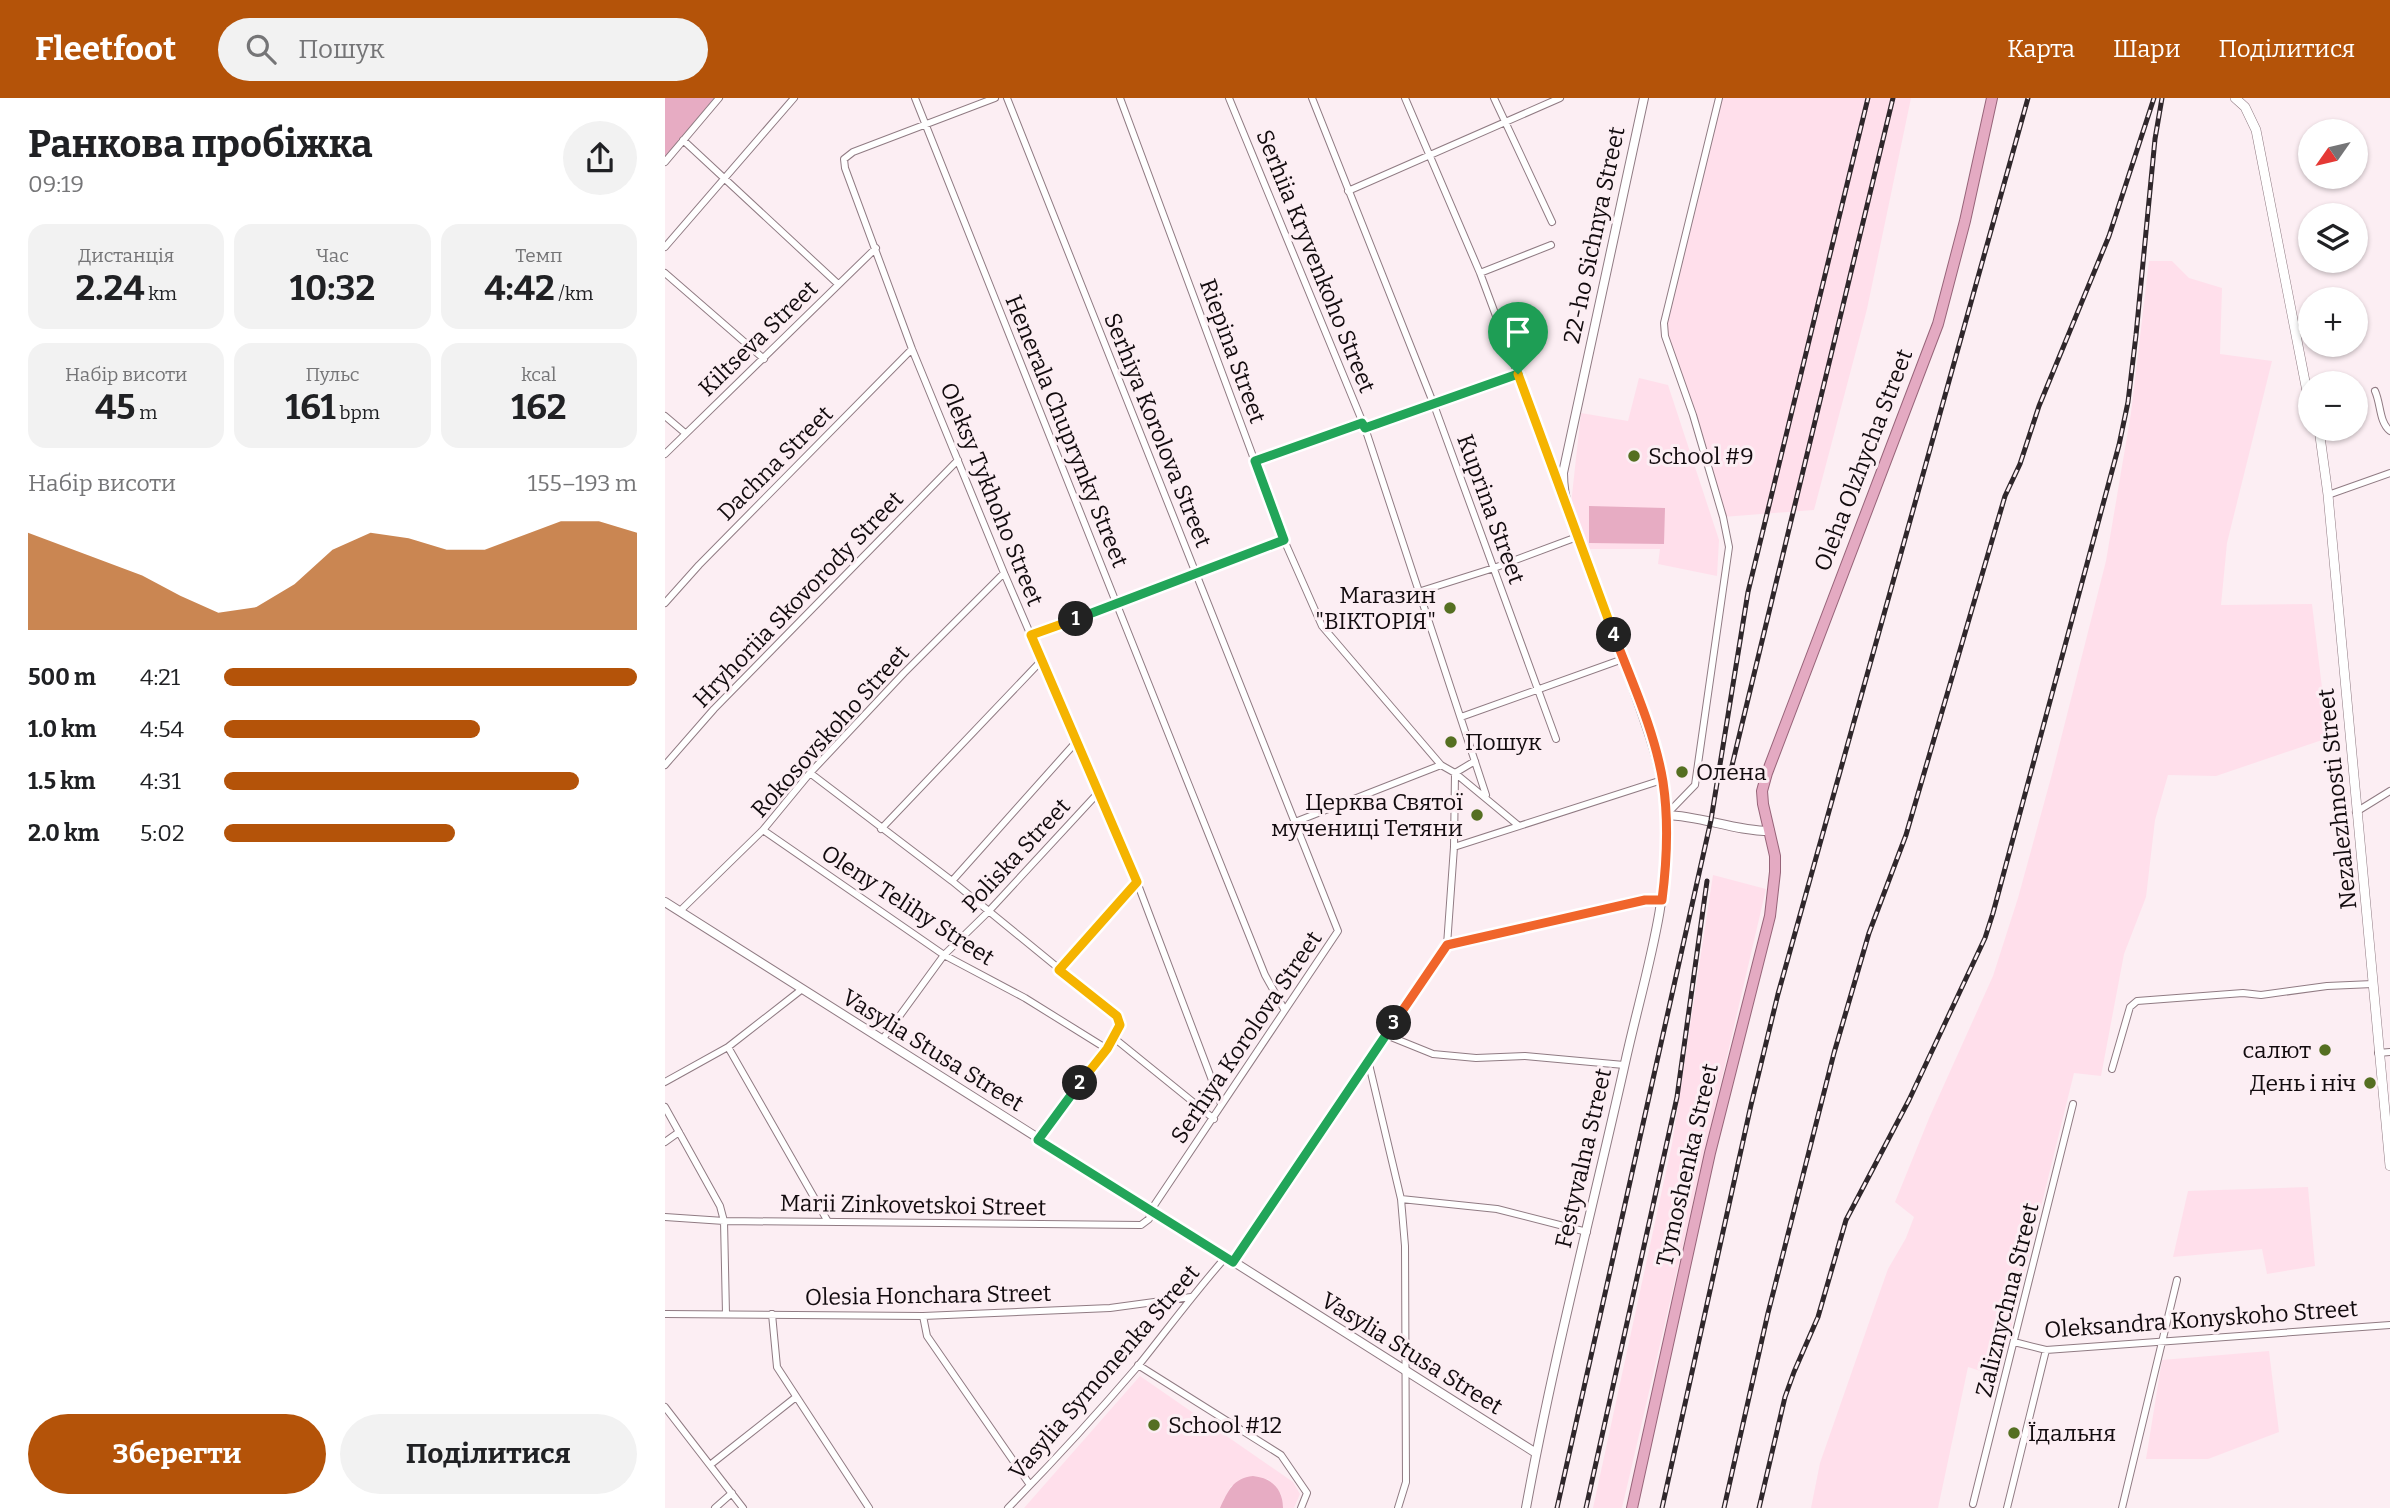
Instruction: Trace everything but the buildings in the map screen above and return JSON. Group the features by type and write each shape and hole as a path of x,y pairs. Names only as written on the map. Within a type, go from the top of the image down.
{"highway":[{"name":"Oleha Olzhycha Street","path":"1770,831 1762,791 1767,773 1938,324 1992,98"},
{"name":"Tymoshenka Street","path":"1632,1508 1710,1153 1770,916 1775,872 1770,831"}],"main road":[{"path":"2235,98 2245,107 2256,130 2303,371"},
{"name":"Nezalezhnosti Street","path":"2321,441 2328,495 2390,1166"}],"street":[{"path":"665,162 719,98"},
{"path":"665,247 794,98"},
{"name":"Henerala Chuprynky Street","path":"915,98 956,195 1028,385 1265,975 1284,1009"},
{"path":"925,124 995,98"},
{"name":"Serhiya Korolova Street","path":"1007,98 1338,930 1151,1210"},
{"name":"Riepina Street","path":"1120,98 1284,540 1322,626 1441,765 1486,797 1519,826"},
{"name":"Serhiia Kryvenkoho Street","path":"1229,98 1364,426 1486,797"},
{"name":"Kuprina Street","path":"1312,98 1434,405 1556,739"},
{"path":"1405,98 1480,273 1566,505"},
{"path":"1494,98 1552,222"},
{"path":"1348,191 1560,98"},
{"name":"22-ho Sichnya Street","path":"1623,659 1566,505 1563,472 1644,98"},
{"path":"1666,815 1695,785 1728,547 1723,517 1693,415 1665,335 1664,323 1719,98"},
{"name":"Oleksy Tykhoho Street","path":"925,124 853,152 844,159 845,168 912,349 1004,573 1137,882 1221,1104"},
{"path":"683,140 838,284"},
{"path":"1480,273 1551,245"},
{"name":"Kiltseva Street","path":"665,454 876,248"},
{"path":"665,273 764,359"},
{"name":"Dachna Street","path":"665,603 699,565 912,349"},
{"path":"1255,461 1434,405 1518,374"},
{"path":"2375,391 2381,419 2390,431"},
{"path":"665,416 685,433"},
{"name":"Hryhoriia Skovorody Street","path":"665,765 714,709 958,460"},
{"path":"2328,495 2390,473"},
{"path":"1417,592 1494,568 1577,537"},
{"path":"1031,635 1284,540"},
{"name":"Rokosovskoho Street","path":"680,911 763,830 810,773 904,673 1004,573"},
{"path":"1461,717 1623,659"},
{"name":"Festyvalna Street","path":"1525,1508 1560,1340 1662,900 1666,856 1663,780 1647,724 1623,659"},
{"path":"881,829 1042,660"},
{"path":"952,881 1077,741"},
{"path":"1475,761 1455,773 1454,847 1447,945 1645,900 1662,900"},
{"path":"1295,822 1441,765"},
{"path":"810,773 952,881 1117,1016 1120,1025 1107,1049 1073,1090 1038,1140"},
{"path":"1454,847 1663,780"},
{"path":"2356,812 2390,791"},
{"name":"Poliska Street","path":"882,1040 944,955 988,912 1098,793"},
{"path":"1666,815 1692,817 1746,830 1770,831"},
{"name":"Oleny Telihy Street","path":"763,830 944,955 1025,998 1107,1049"},
{"path":"1059,970 1137,882"},
{"name":"Vasylia Stusa Street","path":"665,902 1536,1453"},
{"name":"Vasylia Symonenka Street","path":"1008,1508 1138,1365 1191,1297 1229,1260 1447,945"},
{"path":"2112,1069 2130,1007 2137,1001 2243,993 2261,995 2326,986 2373,984"},
{"path":"665,1082 728,1047 801,990"},
{"path":"1386,1034 1433,1054 1476,1058 1525,1056 1624,1065"},
{"path":"1114,1038 1214,1119"},
{"path":"728,1047 827,1220"},
{"path":"2378,1053 2390,1052"},
{"path":"1367,1060 1401,1199 1405,1246 1406,1482 1398,1508"},
{"name":"Zaliznychna Street","path":"1973,1504 2073,1104"},
{"path":"665,1107 720,1206 724,1221 726,1314"},
{"path":"665,1142 679,1132"},
{"path":"1401,1199 1497,1209 1587,1232"},
{"name":"Marii Zinkovetskoi Street","path":"665,1217 724,1221 1141,1225 1149,1219 1151,1210"},
{"path":"2122,1508 2177,1280"},
{"name":"Olesia Honchara Street","path":"665,1314 923,1316 1110,1308 1191,1297"},
{"path":"772,1314 777,1367 869,1508"},
{"path":"923,1316 927,1336 1030,1485"},
{"name":"Oleksandra Konyskoho Street","path":"2014,1342 2046,1350 2390,1325"},
{"path":"2007,1508 2046,1350"},
{"path":"1138,1365 1281,1455 1307,1493 1301,1508"},
{"path":"710,1465 796,1396"},
{"path":"665,1407 743,1508"},
{"path":"715,1508 732,1493"}],"shaded area":[{"path":"665,98 714,98 665,158"},
{"path":"1719,98 1911,98 1867,309 1814,510 1723,517 1664,323"},
{"path":"2149,261 2172,261 2189,278 2222,288 2220,354 2272,361 2227,543 2221,605 2312,604 2328,738 2216,776 2168,775 2155,820 2146,897 2124,954 2101,1076 2074,1073 1999,1377 1968,1367 1938,1508 1811,1508 1820,1463 1872,1314 1888,1269 1906,1238 1914,1217 1895,1202 1930,1116 1993,976 2018,898 2052,774 2106,561 2131,413"},
{"name":"School #9","path":"1639,378 1668,385 1719,540 1717,576 1658,564 1660,549 1585,549 1571,504 1581,413 1628,421"},
{"path":"1589,506 1665,508 1664,544 1589,543"},
{"path":"1713,875 1766,889 1622,1508 1593,1508 1672,1144"},
{"path":"2308,1187 2315,1266 2267,1274 2262,1249 2173,1257 2188,1191"},
{"path":"2269,1351 2279,1432 2208,1459 2146,1459 2162,1360"},
{"name":"School #12","path":"1140,1376 1293,1482 1300,1494 1294,1508 1283,1508 1281,1494 1268,1479 1231,1486 1220,1508 1024,1508"},
{"path":"1253,1476 1266,1479 1279,1490 1283,1508 1220,1508 1236,1483"}],"railway":[{"path":"1557,1508 1711,820 1748,592 1868,98"},
{"path":"1729,778 1893,98"},
{"path":"1662,1508 1778,994 2028,98"},
{"path":"1724,1508 1768,1313 1834,1053 1869,933 1906,835 2005,496 2109,236 2154,98"},
{"path":"1759,1508 1785,1397 1818,1317 1846,1220 1909,1100 1985,938 1993,913 2119,445 2128,402 2155,139 2162,98"},
{"path":"1586,1508 1677,1097 1707,881"}],"place":[{"name":"School #9","path":"1634,456"},
{"name":"Магазин \"ВІКТОРІЯ\"","path":"1450,608"},
{"name":"Пошук","path":"1451,742"},
{"name":"Олена","path":"1682,772"},
{"name":"Церква Святої мучениці Тетяни","path":"1477,815"},
{"name":"салют","path":"2325,1050"},
{"name":"День і ніч","path":"2370,1083"},
{"name":"School #12","path":"1154,1425"},
{"name":"Їдальня","path":"2014,1433"}],"route":[{"path":"1518,374 1657,756 1663,780 1666,815 1662,900 1645,900 1447,945 1233,1262 1038,1140 1073,1090 1107,1049 1120,1025 1117,1016 1059,970 1137,882 1031,635 1284,540 1255,461 1362,423 1365,428 1518,374"}]}
